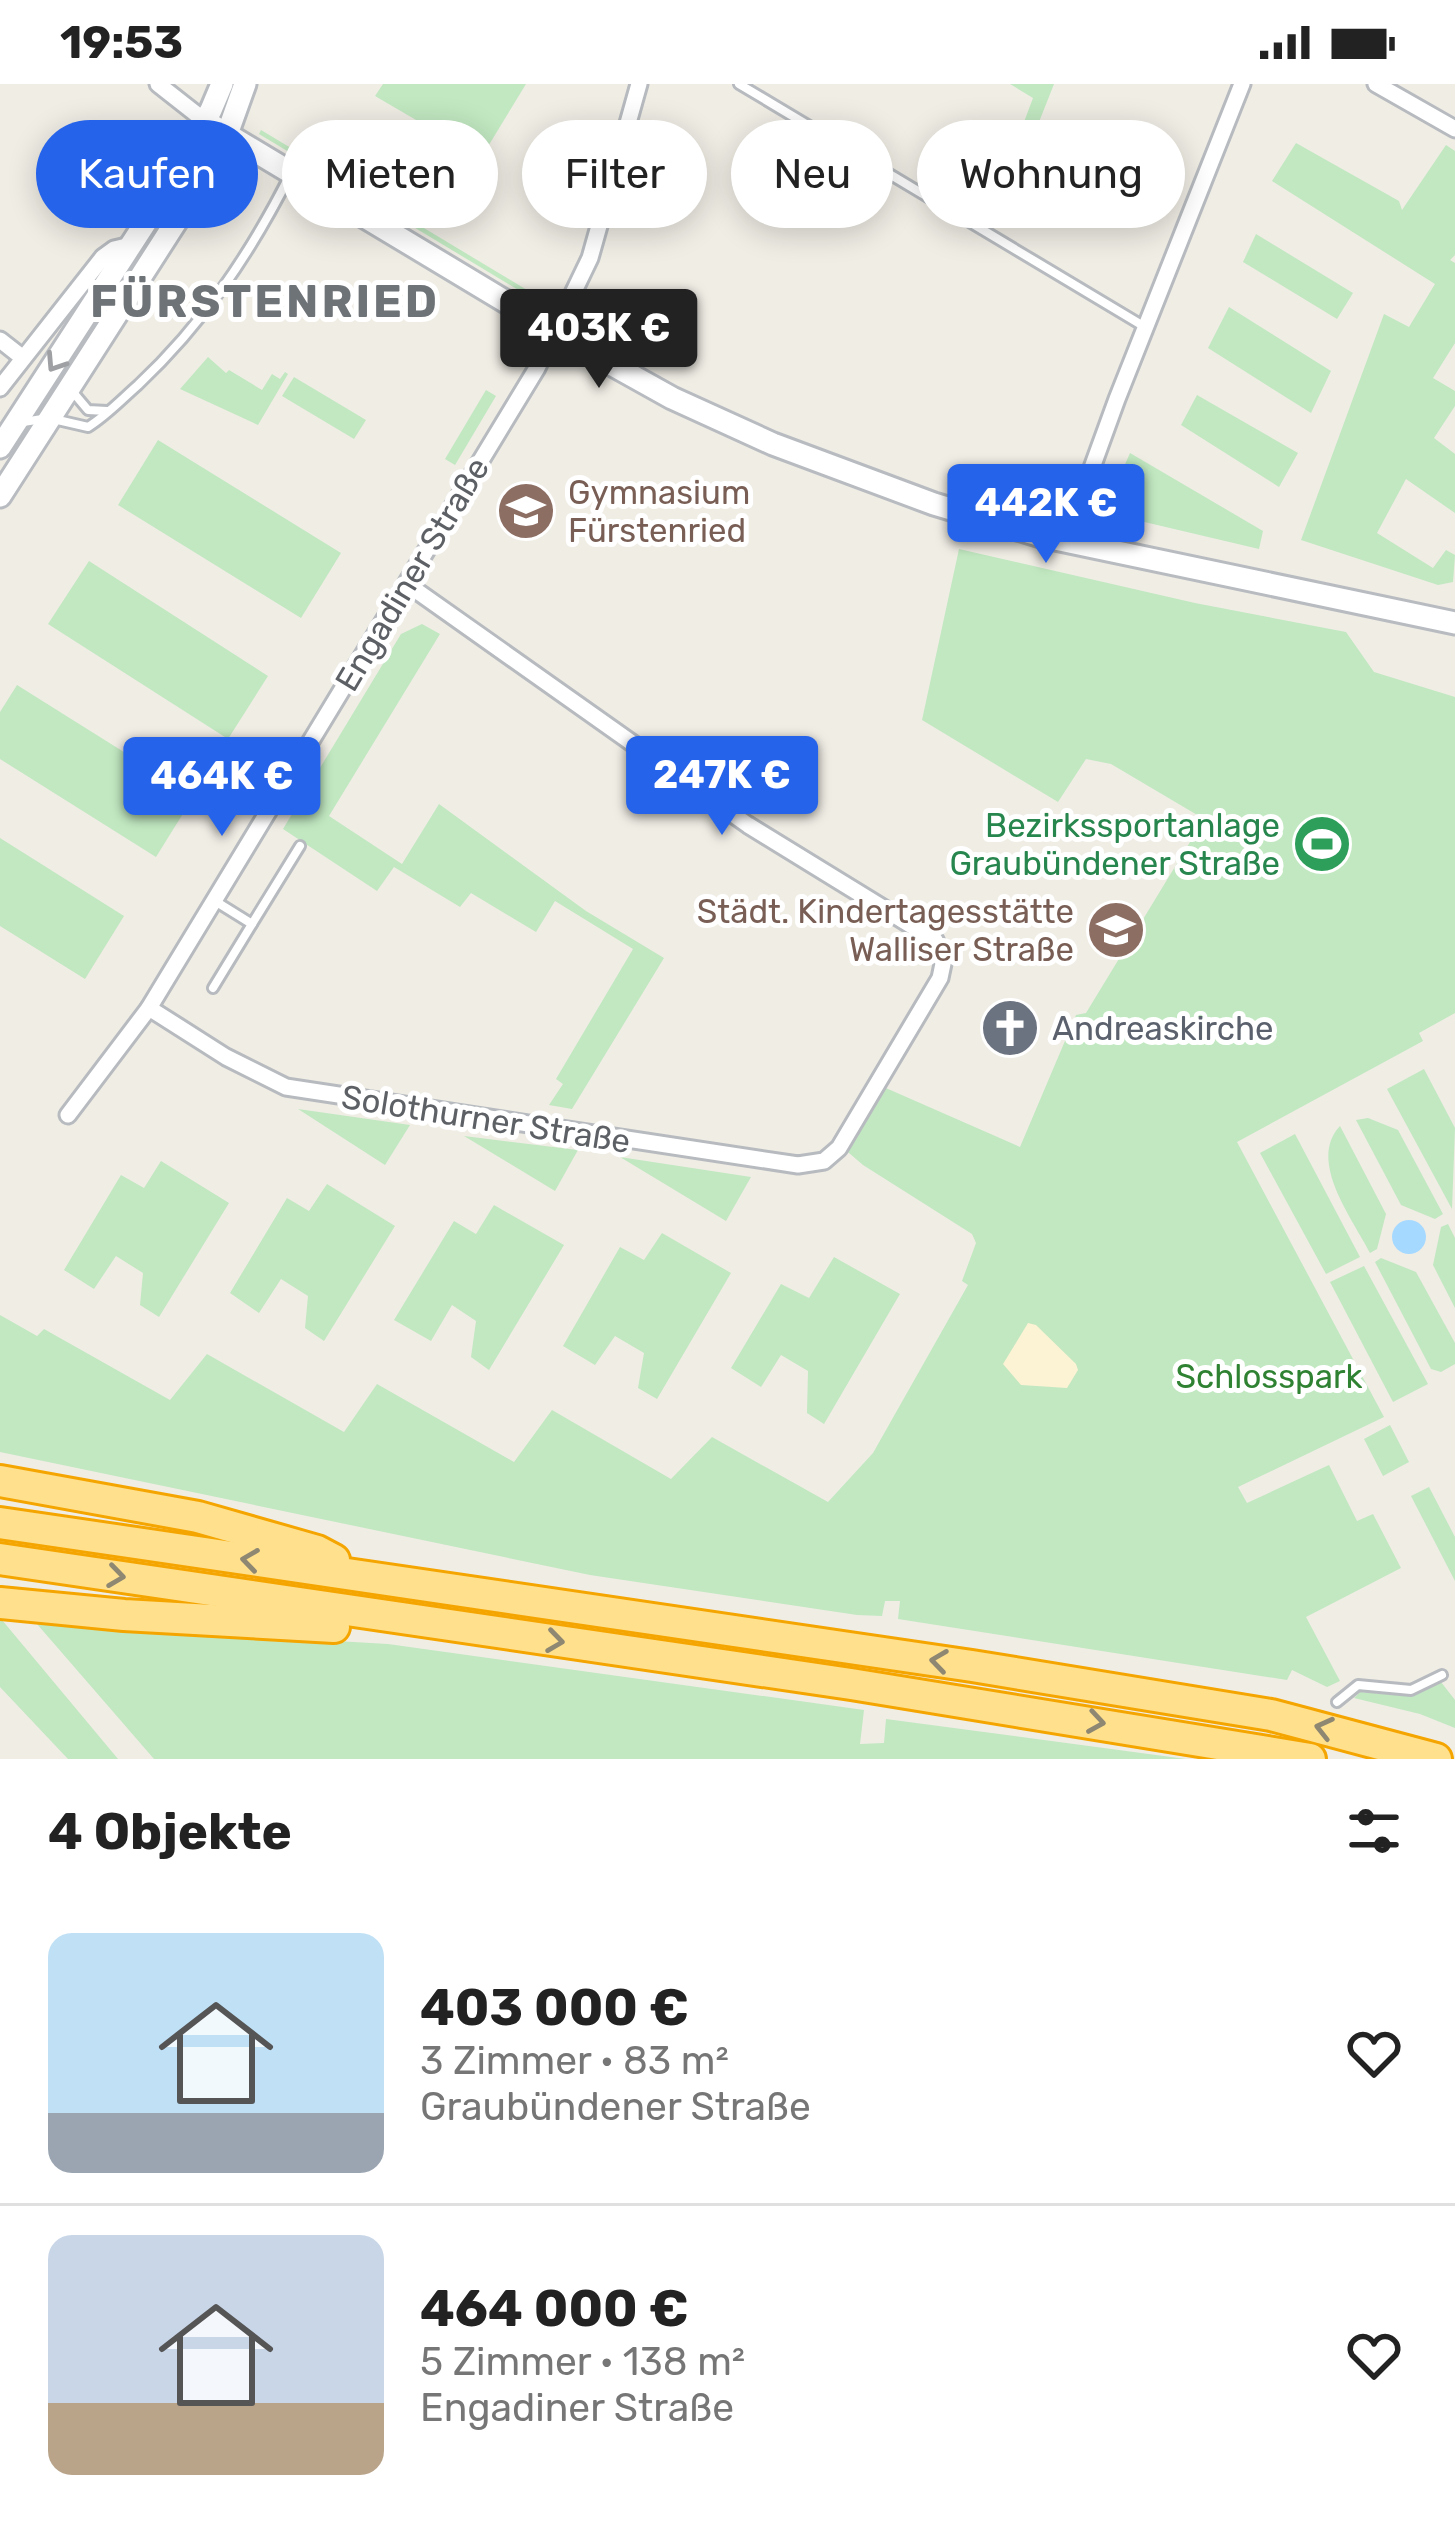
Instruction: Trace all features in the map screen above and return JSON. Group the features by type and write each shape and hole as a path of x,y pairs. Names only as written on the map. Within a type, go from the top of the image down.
{"highway":[{"path":"0,1480 198,1517 317,1551 366,1576"},
{"path":"0,1523 972,1666 1271,1715 1436,1759"},
{"path":"0,1559 851,1684 1310,1759"},
{"path":"0,1603 404,1635 440,1624"}],"street":[{"path":"158,84 204,120"},
{"path":"205,120 221,84"},
{"path":"232,120 245,84"},
{"name":"Engadiner Straße","path":"68,1115 149,1008 555,332 595,243 639,84"},
{"path":"1065,542 1242,84"},
{"path":"1385,86 1455,129"},
{"path":"6,437 141,228"},
{"path":"0,496 172,228"},
{"path":"381,228 672,398 773,444 934,504 1065,542 1455,623"},
{"path":"0,388 103,257 131,245"},
{"path":"0,340 23,358"},
{"name":"Solothurner Straße","path":"149,1008 226,1058 286,1088 798,1166 824,1161 839,1148 940,978 944,959 935,940 748,825 406,584"}],"lane":[{"path":"740,84 1145,327"},
{"path":"6,437 31,420 49,418 82,428 109,411 181,342 212,304 282,191"},
{"path":"69,387 88,410 109,411"},
{"path":"213,988 300,846"},
{"path":"214,900 252,924"},
{"path":"1337,1702 1358,1685 1411,1690 1442,1676"}],"green space":[{"path":"383,84 526,84 498,130 498,120 416,120 375,96"},
{"path":"1010,84 1054,84 1040,120 1025,120 1033,98"},
{"path":"261,130 282,143 282,148 259,134"},
{"path":"1296,143 1399,201 1402,210 1446,145 1455,151 1455,255 1450,260 1455,263 1455,343 1433,378 1455,391 1455,406 1434,438 1455,454 1455,513 1406,479 1377,533 1433,568 1446,550 1455,555 1453,582 1438,585 1301,540 1384,314 1409,327 1435,284 1272,181"},
{"path":"415,228 424,228 527,290 525,294"},
{"path":"1256,234 1353,293 1337,319 1243,262"},
{"path":"1229,307 1331,371 1311,413 1208,348"},
{"path":"208,357 226,373 229,370 262,390 272,374 280,379 288,374 258,425 180,389"},
{"path":"294,377 366,420 354,439 282,396"},
{"path":"486,390 496,396 455,465 445,459"},
{"path":"1197,395 1298,453 1279,487 1181,425"},
{"path":"158,440 341,553 301,618 118,505"},
{"path":"1130,453 1263,531 1259,549 1119,516 1107,505"},
{"name":"Schlosspark","path":"959,549 1346,632 1374,672 1455,697 1455,1013 1419,1033 1423,1041 1237,1142 1384,1417 1238,1487 1247,1503 1329,1465 1357,1521 1373,1514 1401,1568 1306,1617 1340,1681 1327,1687 1292,1670 1287,1680 898,1619 900,1601 885,1601 882,1616 857,1615 590,1575 0,1452 0,1315 37,1336 44,1329 170,1400 207,1354 344,1432 377,1384 514,1462 552,1410 671,1479 712,1437 828,1502 873,1453 968,1285 962,1281 976,1243 972,1234 842,1147 879,1085 1020,1147 1076,1015 1086,1013 1204,819 1111,764 1086,759 1058,802 922,720"},
{"path":"89,561 268,676 228,739 48,624"},
{"path":"422,624 440,634 329,816 402,864 439,804 586,911 664,958 572,1109 549,1105 563,1084 556,1079 633,949 555,901 536,932 471,893 460,907 394,867 377,891 283,829 401,634"},
{"path":"17,685 194,796 156,857 0,759 0,712"},
{"path":"0,838 124,916 85,979 0,926"},
{"path":"1424,1069 1455,1128 1452,1209 1387,1089"},
{"path":"298,1109 410,1125 385,1165"},
{"path":"1368,1118 1398,1130 1443,1214 1435,1219 1401,1205 1356,1120"},
{"path":"1340,1126 1386,1214 1377,1249 1370,1253 1331,1173 1331,1140"},
{"path":"1295,1134 1360,1257 1326,1274 1260,1153"},
{"path":"464,1136 578,1150 555,1191"},
{"path":"620,1157 751,1177 726,1221"},
{"path":"161,1161 229,1203 159,1317 140,1305 143,1273 116,1256 94,1289 64,1270 121,1175 144,1188"},
{"path":"327,1184 395,1226 324,1341 305,1328 308,1296 281,1279 259,1313 230,1293 287,1198 309,1211"},
{"path":"494,1205 564,1245 489,1370 471,1357 476,1321 452,1305 431,1341 394,1320 454,1221 476,1234"},
{"path":"1448,1224 1455,1238 1455,1308 1433,1265 1441,1227"},
{"path":"662,1233 731,1273 657,1399 638,1388 644,1353 615,1336 595,1365 563,1346 620,1247 644,1260"},
{"path":"834,1257 900,1294 824,1424 807,1413 808,1371 781,1355 761,1387 731,1368 781,1284 809,1298"},
{"path":"1381,1258 1416,1272 1455,1343 1455,1364 1441,1372 1431,1369 1375,1262"},
{"path":"1364,1266 1428,1384 1393,1402 1330,1282"},
{"path":"1390,1425 1409,1462 1383,1476 1364,1439"},
{"path":"1429,1487 1455,1537 1455,1581 1411,1496"},
{"path":"0,1620 118,1759 68,1759 0,1687"},
{"path":"37,1624 388,1644 864,1710 860,1744 884,1743 886,1719 1186,1759 154,1759"},
{"path":"1441,1682 1455,1700 1455,1728 1354,1698 1360,1692 1412,1696"}],"sand":[{"path":"1028,1323 1036,1325 1076,1364 1078,1370 1067,1388 1021,1385 1003,1364"}],"water":[{"path":"1409,1220 1421,1225 1426,1237 1421,1249 1409,1254 1397,1249 1392,1237 1397,1225"}],"place":[{"name":"Gymnasium Fürstenried","path":"526,511"},
{"name":"Bezirkssportanlage Graubündener Straße","path":"1322,844"},
{"name":"Städt. Kindertagesstätte Walliser Straße","path":"1116,930"},
{"name":"Andreaskirche","path":"1010,1028"}],"district":[{"name":"FÜRSTENRIED","path":"265,301"}]}
